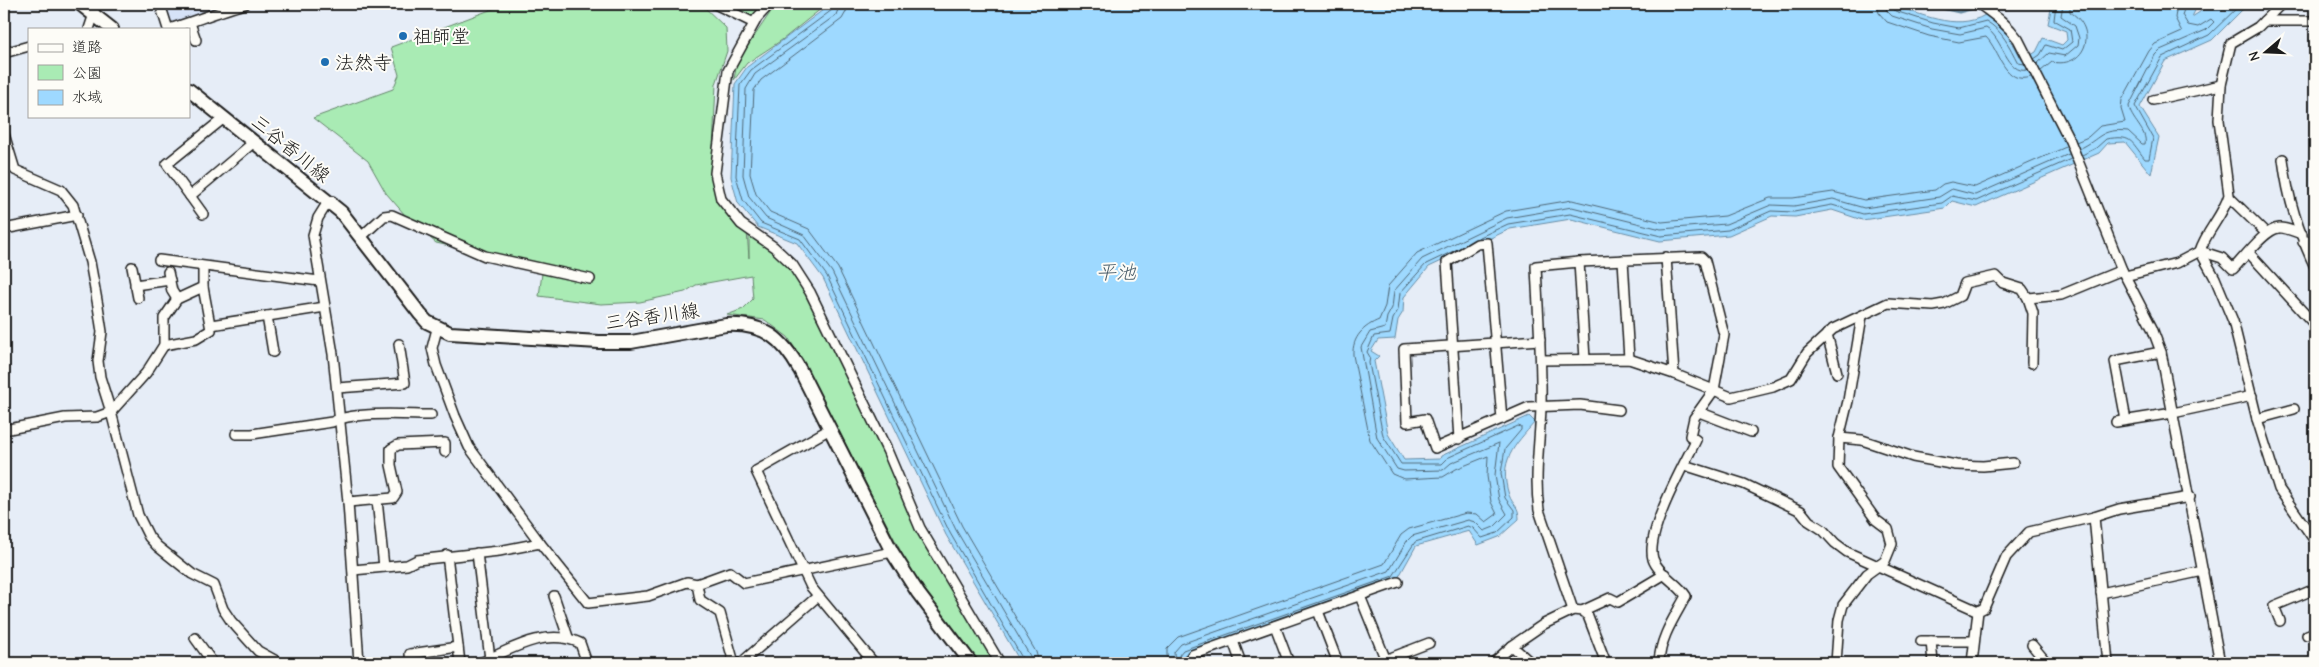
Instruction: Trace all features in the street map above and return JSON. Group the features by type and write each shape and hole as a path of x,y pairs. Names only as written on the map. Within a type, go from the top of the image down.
{"main road":[{"path":"80,4 94,9 111,28"},
{"name":"三谷香川線","path":"191,93 331,202 361,237 420,314 427,322 437,328 464,335 600,342 640,340 741,324 759,327 782,343 792,355 892,552 918,593 971,663"}],"street":[{"path":"160,4 168,28"},
{"path":"172,28 204,19 210,13 245,4"},
{"path":"715,4 754,23"},
{"path":"770,4 754,23 728,71 715,173 721,199 741,224 774,247 792,264 810,292 887,450 920,528 1000,663"},
{"path":"2281,4 2264,21 2230,43 2221,86 2219,120 2228,197 2227,203 2203,240 2200,251 2215,278 2233,321 2257,419 2279,490 2315,541"},
{"path":"1982,6 2008,26 2018,39 2070,141 2124,273 2152,328 2161,352 2220,663"},
{"path":"89,28 94,9"},
{"path":"2264,21 2315,21"},
{"path":"190,23 196,40"},
{"path":"4,53 28,46"},
{"path":"2153,100 2221,86"},
{"path":"203,214 167,164 224,118"},
{"path":"4,134 15,170 33,176 49,186 61,190 73,205 77,215 90,262 102,332 98,370 138,515 149,537 156,546 192,574 214,585 223,609 231,621 258,651 280,663"},
{"path":"190,196 254,142"},
{"path":"2283,159 2287,194 2302,238 2314,263"},
{"path":"2228,197 2266,232"},
{"path":"331,202 313,230 336,388 348,502 360,663"},
{"path":"4,229 77,215"},
{"path":"361,237 384,216 392,215 485,256 590,279"},
{"path":"2028,298 2061,295 2124,273 2177,262 2200,251 2222,258 2233,269 2266,232 2280,228 2302,238 2315,240"},
{"path":"1459,439 1447,262 1477,244 1487,243 1502,419"},
{"path":"2249,253 2312,314 2315,324"},
{"path":"1666,257 1674,374"},
{"path":"1606,663 1588,616 1578,611 1539,510 1537,493 1541,408 1536,266 1666,257 1700,257 1704,261 1724,335 1714,390 1694,418 1690,436 1696,440 1657,523 1652,546 1653,558 1686,596 1665,634 1659,651 1659,663"},
{"path":"159,260 319,281"},
{"path":"1623,260 1630,358"},
{"path":"1580,262 1585,359"},
{"path":"132,267 138,298"},
{"path":"164,345 196,338 211,330 203,287 203,267"},
{"path":"135,285 169,276 177,299"},
{"path":"1540,360 1630,358 1731,397 1773,388 1791,380 1807,353 1833,329 1888,303 1933,306 1944,304 1960,296 1965,283 1996,276 2003,282 2022,289 2028,298 2032,313 2032,363"},
{"path":"4,430 65,418 97,417 111,412 146,373 164,345 164,318 177,299 203,287"},
{"path":"211,324 325,307"},
{"path":"267,316 274,352"},
{"path":"1836,663 1838,620 1843,606 1867,574 1886,561 1892,544 1888,530 1876,520 1838,467 1839,438 1848,400 1862,316"},
{"path":"437,328 432,348 454,416 470,447 540,543 588,603 648,596 687,582 696,584 730,572 744,583 892,552"},
{"path":"1827,334 1837,373"},
{"path":"1540,340 1404,349 1407,422 1426,419 1436,448 1529,407 1580,405 1619,410"},
{"path":"336,388 405,383 399,344"},
{"path":"2126,420 2115,361 2161,352"},
{"path":"2116,422 2173,413 2252,396"},
{"path":"2257,419 2294,409"},
{"path":"1699,412 1751,432"},
{"path":"236,434 252,434 332,422 339,418 380,415 432,415"},
{"path":"830,429 756,471 811,587 874,663"},
{"path":"1839,438 1862,440 1912,457 1956,465 1983,466 2013,463"},
{"path":"348,502 393,498 397,492 391,465 392,449 398,445 444,443 445,452"},
{"path":"1684,465 1744,484 1801,511 1809,521 1823,530 1847,552 1978,611"},
{"path":"1978,611 1984,608 2006,557 2029,532 2094,518 2119,509 2190,497"},
{"path":"377,500 384,567"},
{"path":"2094,518 2108,663"},
{"path":"353,570 407,565 418,560 447,555 477,553 540,543"},
{"path":"477,553 490,659"},
{"path":"447,555 460,663"},
{"path":"2101,594 2204,571"},
{"path":"1494,663 1512,646 1544,624 1610,598 1618,602 1665,574"},
{"path":"1190,663 1189,660 1192,655 1398,582"},
{"path":"696,584 700,600 720,613 734,663"},
{"path":"2280,621 2274,606 2315,589"},
{"path":"554,596 568,637"},
{"path":"740,663 818,596"},
{"path":"1360,596 1386,662 1429,643"},
{"path":"1318,611 1338,663"},
{"path":"1972,663 1978,611"},
{"path":"1274,626 1289,663"},
{"path":"480,663 528,641 568,637 580,643 587,663"},
{"path":"195,638 213,663"},
{"path":"1233,640 1241,663"},
{"path":"1921,641 1974,640"},
{"path":"1932,641 1932,663"},
{"path":"2032,645 2047,663"},
{"path":"1512,646 1530,663"},
{"path":"410,663 410,654 458,647"}],"shaded area":[{"path":"163,4 233,4 169,24"}],"green space":[{"path":"506,4 701,4 726,28 727,51 716,84 713,149 715,187 747,231 749,258 749,231 791,265 808,293 885,451 916,524 997,663 977,663 917,583 809,373 788,337 765,320 727,315 743,309 753,299 751,275 696,285 685,292 640,302 601,304 539,296 543,266 436,243 411,222 386,193 368,161 313,118 393,89 399,75 391,47"},
{"path":"717,4 766,4 744,24"},
{"path":"776,4 827,4 782,40 747,63 734,80 737,62"}],"water":[{"name":"平池","path":"831,4 1889,4 1925,16 1950,21 1974,20 1985,15 2003,29 2022,60 2036,52 2043,38 2062,45 2067,40 2066,31 2048,24 2052,4 2198,4 2192,17 2212,4 2248,4 2212,40 2165,61 2140,107 2159,137 2151,174 2125,142 2108,143 2099,153 1976,207 1952,201 1945,208 1862,220 1832,210 1795,217 1772,216 1729,235 1660,241 1571,219 1510,229 1429,267 1404,297 1403,312 1398,320 1395,339 1378,340 1371,351 1379,356 1374,361 1388,434 1404,460 1440,459 1441,456 1529,416 1535,422 1510,455 1505,473 1509,495 1517,508 1519,519 1499,537 1478,545 1469,531 1416,546 1397,580 1184,655 1187,663 1021,663 946,535 823,278 797,243 758,227 738,203 731,177 735,84 747,67"}],"waterway":[{"path":"1925,4 1959,12 1988,4"}],"place":[{"name":"祖師堂","path":"403,36"},
{"name":"法然寺","path":"325,62"}]}
